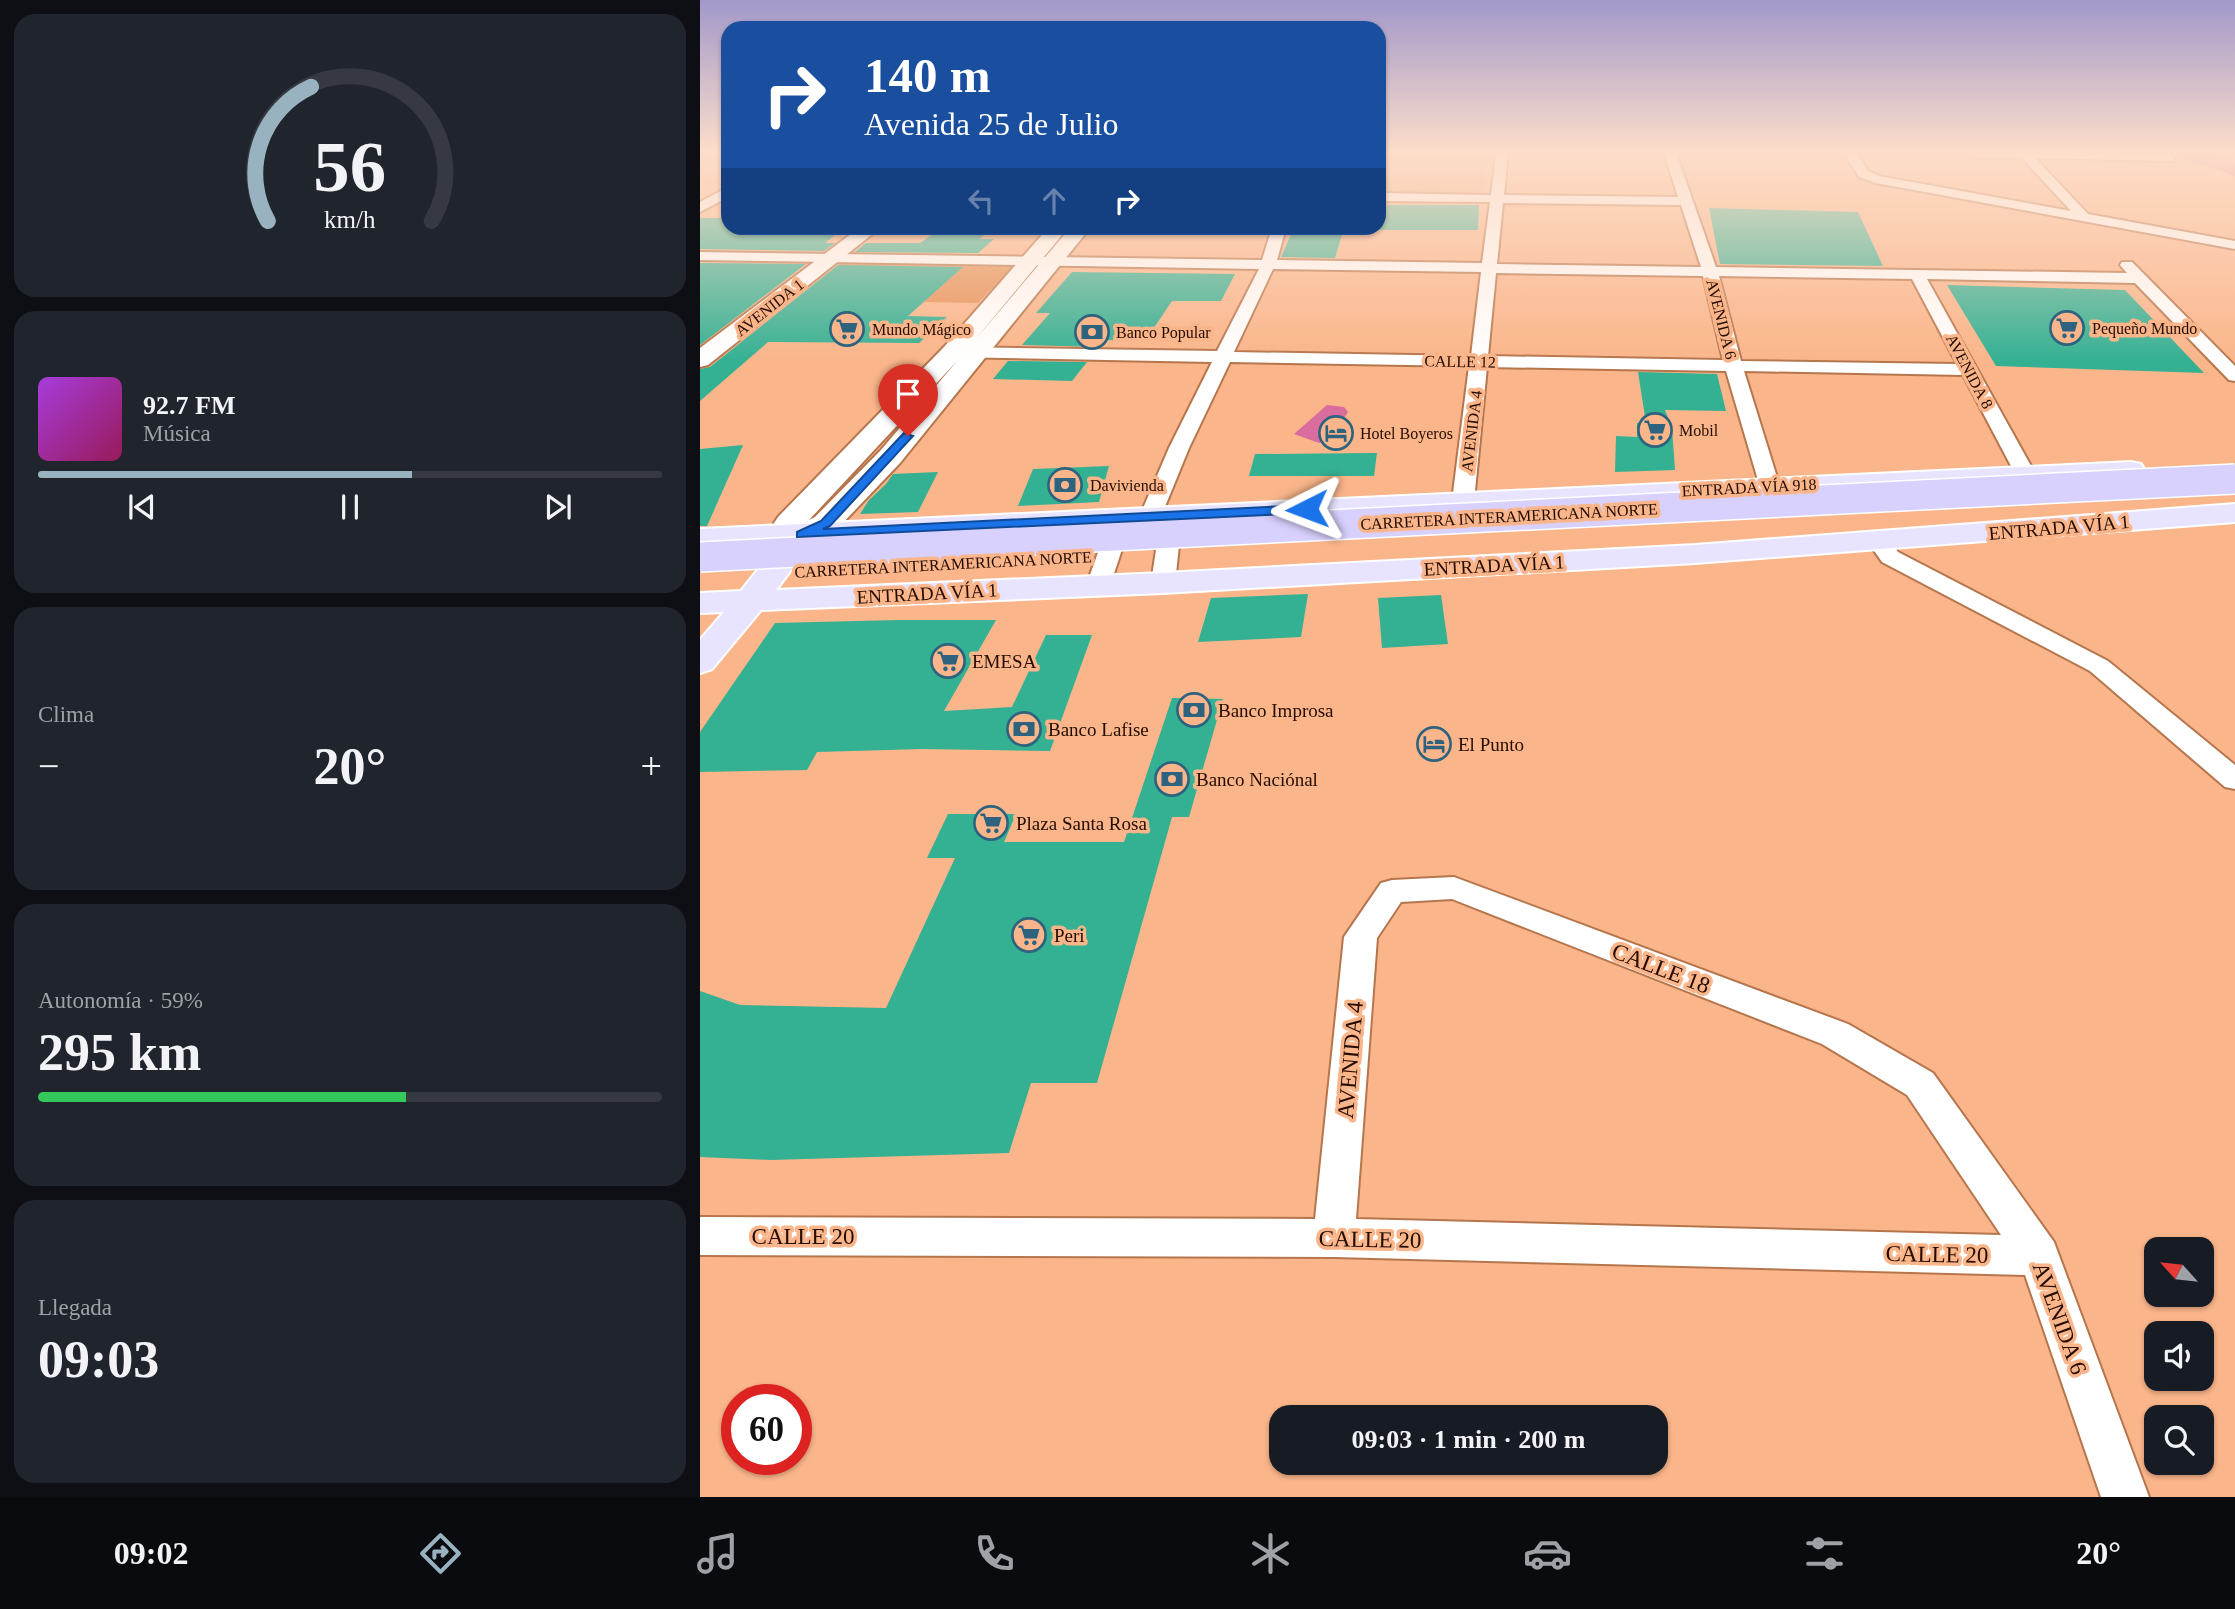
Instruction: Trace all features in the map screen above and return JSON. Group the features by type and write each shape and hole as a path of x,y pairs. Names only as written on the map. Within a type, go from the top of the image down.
{"highway":[{"name":"CARRETERA INTERAMERICANA NORTE","path":"700,557 2235,479"},
{"name":"CARRETERA INTERAMERICANA NORTE","path":"700,576 2235,499"}],"main road":[{"name":"ENTRADA VÍA 918","path":"802,534 2235,466"},
{"name":"ENTRADA VÍA 1","path":"700,603 1163,583 1879,542 2235,513"},
{"path":"700,538 802,534"},
{"path":"700,662 802,534"}],"street":[{"name":"AVENIDA 4","path":"1463,501 1494,223"},
{"name":"AVENIDA 6","path":"1693,223 1710,272 1733,365 1770,486"},
{"path":"2122,223 2235,245"},
{"name":"AVENIDA 1","path":"700,360 710,344 861,235"},
{"path":"802,534 826,523 890,457 1030,261 1052,235"},
{"path":"965,352 1052,262 1074,235"},
{"path":"1098,586 1117,530 1150,517 1268,265 1277,235"},
{"path":"700,256 2139,278"},
{"path":"2120,259 2235,376"},
{"name":"AVENIDA 8","path":"1918,276 2021,466"},
{"name":"CALLE 12","path":"965,352 1969,370"},
{"path":"1150,517 1170,527 1163,583"},
{"path":"1879,542 1889,557 2099,666 2235,780"},
{"name":"CALLE 18","path":"1392,891 1454,888 1835,1034 1920,1084"},
{"name":"AVENIDA 4","path":"1334,1238 1362,937 1392,891"},
{"name":"AVENIDA 6","path":"1920,1084 2039,1256 2124,1497"},
{"name":"CALLE 20","path":"700,1236 1334,1238 2039,1256"}],"shaded area":[{"path":"841,264 1013,267 978,303 924,302 958,271 836,269"},
{"path":"1327,405 1344,407 1348,412 1339,426 1342,434 1319,443 1294,434"}],"building":[{"path":"700,223 721,223 721,235 835,235 825,243 835,243 824,251 700,249"},
{"path":"1386,223 1478,223 1478,230 1386,230"},
{"path":"1712,223 1863,223 1883,266 1720,264"},
{"path":"932,235 984,235 979,239 994,239 978,253 855,252 866,243 920,243"},
{"path":"1291,235 1342,235 1335,258 1281,257"},
{"path":"700,263 806,264 700,345"},
{"path":"838,265 963,267 908,316 947,317 919,343 768,342 700,401 700,369 710,367"},
{"path":"1072,272 1235,274 1221,301 1172,301 1145,341 1105,340 1100,347 1022,345 1050,313 1036,313"},
{"name":"Pequeño Mundo","path":"1947,285 2125,290 2204,373 1996,366"},
{"path":"1008,361 1087,362 1072,381 993,379"},
{"path":"1638,372 1717,374 1726,411 1665,410 1672,428 1675,470 1615,472 1616,436 1637,437 1637,423 1646,423"},
{"path":"743,445 707,526 700,526 700,449"},
{"path":"1377,453 1374,476 1249,476 1255,454"},
{"name":"Davivienda","path":"1109,466 1099,502 1018,506 1033,469"},
{"path":"938,472 918,512 860,514 893,474"},
{"path":"1308,594 1301,637 1198,642 1211,598"},
{"path":"1441,595 1448,644 1382,648 1378,598"},
{"path":"996,620 944,711 1012,707 1046,635 1092,635 1050,751 922,749 817,752 807,770 700,772 700,732 775,623"},
{"path":"1172,698 1223,699 1189,817 1172,817 1097,1083 1031,1083 1009,1153 771,1160 700,1157 700,991 740,1005 886,1008 955,858 927,858 948,814 1016,814 1004,842 1124,842"}],"place":[{"name":"Pequeño Mundo","path":"2067,328"},
{"name":"Mundo Mágico","path":"847,329"},
{"name":"Banco Popular","path":"1092,332"},
{"name":"Mobil","path":"1655,430"},
{"name":"Hotel Boyeros","path":"1336,433"},
{"name":"Davivienda","path":"1065,485"},
{"name":"EMESA","path":"948,661"},
{"name":"Banco Improsa","path":"1194,710"},
{"name":"Banco Lafise","path":"1024,729"},
{"name":"El Punto","path":"1434,744"},
{"name":"Banco Naciónal","path":"1172,779"},
{"name":"Plaza Santa Rosa","path":"991,823"},
{"name":"Peri","path":"1029,935"}],"route":[{"path":"908,436 826,523 802,534 1307,509"}]}
